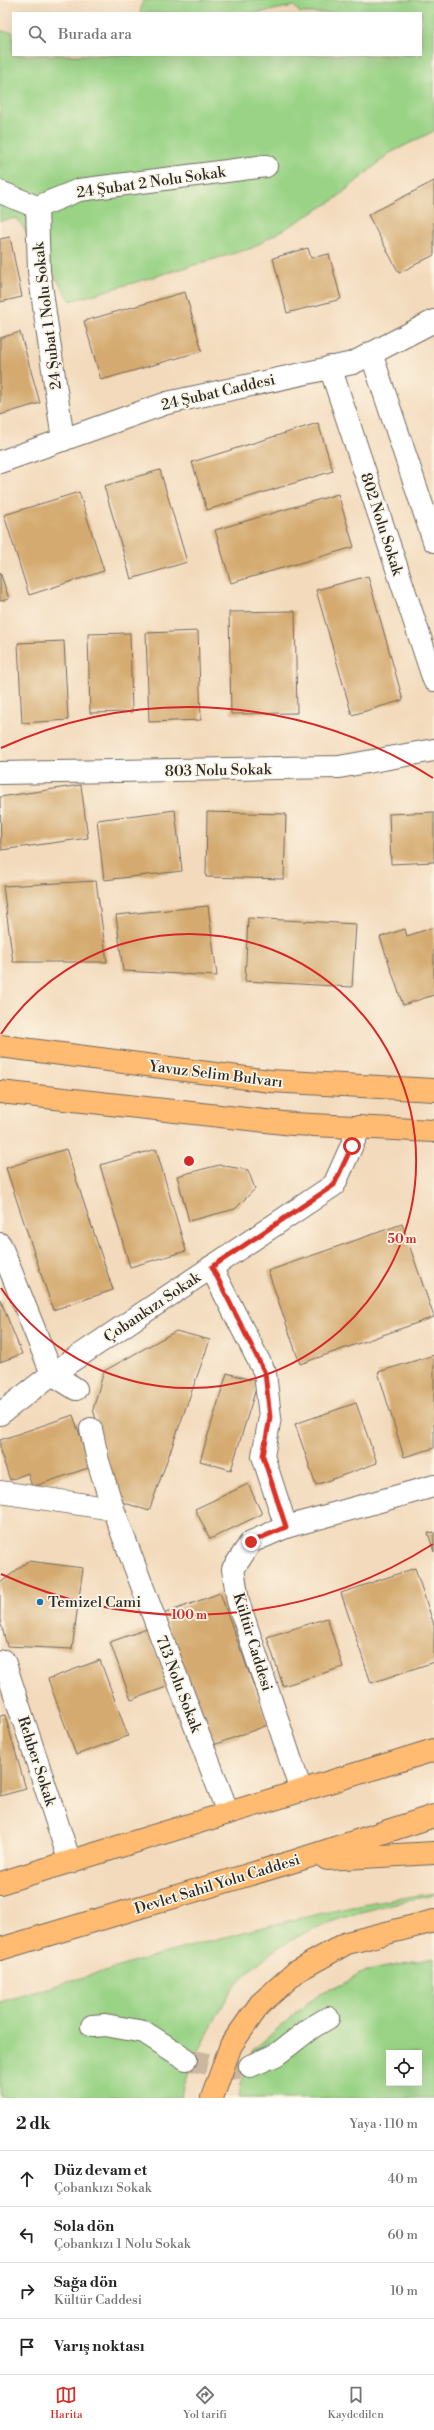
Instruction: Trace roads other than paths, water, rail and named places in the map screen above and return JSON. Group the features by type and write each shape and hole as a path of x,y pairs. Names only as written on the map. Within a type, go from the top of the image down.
{"main road":[{"name":"Yavuz Selim Bulvarı","path":"0,1046 270,1081 434,1090"},
{"path":"0,1092 293,1124 434,1131"},
{"path":"0,1883 434,1750"},
{"name":"Devlet Sahil Yolu Caddesi","path":"0,1949 298,1860 434,1816"},
{"path":"298,1860 434,1853"},
{"path":"212,2098 231,2045 260,2004 298,1971 347,1943 434,1921"}],"street":[{"name":"24 Şubat 2 Nolu Sokak","path":"37,207 79,190 266,166"},
{"path":"0,192 37,207"},
{"name":"24 Şubat 1 Nolu Sokak","path":"37,207 39,271 63,440"},
{"name":"24 Şubat Caddesi","path":"0,462 167,402 353,363 434,321"},
{"path":"371,353 434,541"},
{"name":"802 Nolu Sokak","path":"330,367 434,680"},
{"name":"803 Nolu Sokak","path":"0,773 339,767 434,750"},
{"name":"Çobankızı Sokak","path":"0,1414 52,1374 334,1185 360,1127"},
{"path":"0,1244 52,1374 76,1389"},
{"path":"212,1267 265,1373 270,1417 263,1456 286,1527"},
{"name":"713 Nolu Sokak","path":"91,1429 98,1461 113,1509 228,1813"},
{"name":"Kültür Caddesi","path":"301,1791 238,1600 233,1569 251,1542 286,1527 434,1486"},
{"path":"0,1492 113,1509"},
{"name":"Rehber Sokak","path":"4,1661 70,1862"},
{"path":"250,2066 276,2055 311,2028 328,2018"},
{"path":"92,2026 105,2025 144,2032 186,2058"}],"tunnel":[{"path":"186,2059 230,2069 250,2066"}],"place":[{"name":"Temizel Cami","path":"40,1602"}]}
